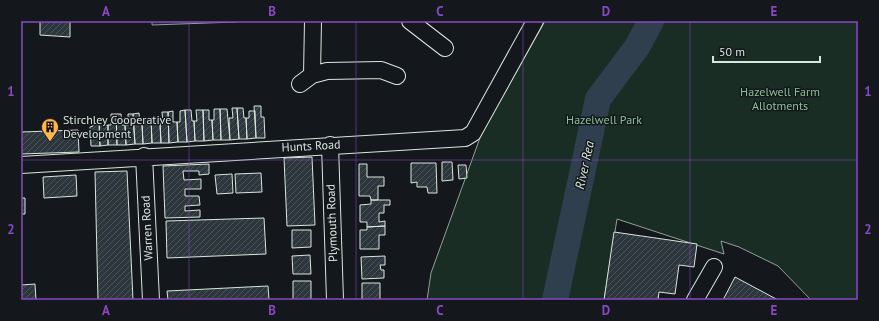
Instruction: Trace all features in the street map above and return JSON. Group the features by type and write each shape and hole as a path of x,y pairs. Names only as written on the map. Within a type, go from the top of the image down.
{"street":[{"path":"313,21 306,79 326,71 381,70 397,76"},
{"path":"410,21 445,48"},
{"name":"Hunts Road","path":"21,165 144,156 465,138 473,133 535,21"},
{"name":"Plymouth Road","path":"330,145 335,300"},
{"name":"Warren Road","path":"144,156 151,300"},
{"path":"695,300 714,267"}],"green space":[{"path":"152,21 236,21 236,22 152,25"},
{"name":"Hazelwell Park","path":"545,21 858,21 858,300 811,300 778,266 739,247 721,241 724,254 617,219 604,300 427,300 431,273 481,135"}],"building":[{"path":"40,21 70,21 70,37 40,35"},
{"path":"254,106 261,106 261,117 264,117 265,138 256,138"},
{"path":"232,108 237,108 239,139 230,140 229,118 233,118"},
{"path":"237,108 243,108 244,118 246,118 247,139 239,139"},
{"path":"214,109 220,109 221,140 213,140 212,120 214,120"},
{"path":"220,109 227,109 230,140 221,140"},
{"path":"185,110 191,110 192,121 194,121 195,141 187,142"},
{"path":"185,110 187,142 178,142 177,122 180,122 180,111"},
{"path":"196,110 203,110 204,141 195,141 194,121 197,121"},
{"path":"203,110 209,110 209,120 212,120 213,140 204,141"},
{"path":"173,111 173,122 177,122 178,142 169,143 168,112"},
{"path":"249,111 255,111 256,138 247,139 246,118 249,118"},
{"path":"162,112 168,112 169,143 161,143 160,123 163,123"},
{"path":"139,113 140,124 142,124 143,144 135,144 133,114"},
{"path":"111,114 116,114 117,145 108,145 108,125 111,125"},
{"path":"116,114 121,114 122,125 125,125 126,145 117,145"},
{"path":"128,114 133,114 135,144 126,145 125,125 128,125"},
{"path":"156,117 157,123 160,123 161,143 152,143 151,118"},
{"path":"145,118 151,118 152,143 143,144 142,124 145,124"},
{"path":"93,119 99,119 100,146 91,146 90,127 93,126"},
{"path":"99,119 104,119 104,126 108,125 108,145 100,146"},
{"name":"Stirchley Cooperative Development","path":"78,130 79,152 21,154 21,132"},
{"path":"312,157 315,225 287,226 284,158"},
{"path":"442,162 452,162 453,180 442,181"},
{"path":"411,163 436,163 437,193 428,193 427,187 417,187 417,182 411,183"},
{"path":"209,164 209,174 199,175 199,171 183,171 184,180 201,179 201,189 185,189 185,196 199,196 200,205 185,206 185,211 200,210 200,217 165,218 163,166"},
{"path":"359,164 367,164 367,177 384,177 384,186 378,186 378,200 371,200 370,196 359,196"},
{"path":"458,165 466,165 467,178 459,179"},
{"path":"127,171 133,300 98,300 95,172"},
{"path":"261,173 262,192 236,193 235,174"},
{"path":"232,174 233,193 217,194 215,175"},
{"path":"76,175 77,196 44,198 43,177"},
{"path":"21,198 25,198 25,214 21,214"},
{"path":"371,200 390,200 390,205 384,205 384,213 379,213 379,222 385,221 385,226 367,227 367,222 360,222 360,205 371,204"},
{"path":"264,218 266,254 167,258 166,221"},
{"path":"385,226 385,235 379,235 379,249 360,249 360,230 367,230 367,227"},
{"path":"292,230 311,230 311,247 292,248"},
{"path":"614,232 697,244 694,267 679,265 675,294 659,292 658,300 604,300"},
{"path":"310,255 311,274 293,274 292,256"},
{"path":"385,256 385,265 380,265 381,270 384,270 384,278 362,279 361,257"},
{"path":"735,277 778,300 723,300"},
{"path":"293,281 311,281 311,300 293,300"},
{"path":"362,283 380,283 380,300 362,300"},
{"path":"35,284 36,300 21,300 21,285"},
{"path":"268,286 269,300 168,300 167,291"}],"waterway":[{"name":"River Rea","path":"555,300 598,99 637,47 651,21"}],"place":[{"name":"Stirchley Cooperative Development","path":"50,142"}],"park label":[{"name":"Hazelwell Farm Allotments","path":"780,99"}]}
